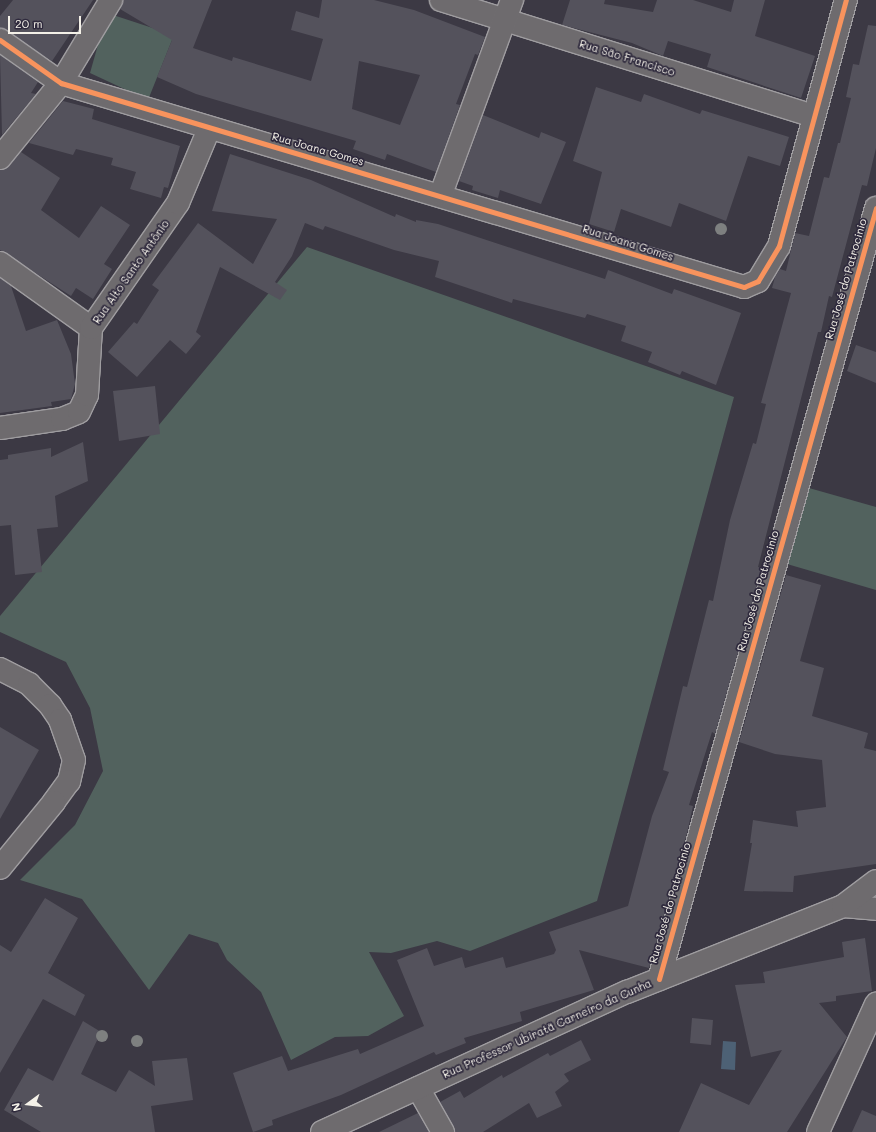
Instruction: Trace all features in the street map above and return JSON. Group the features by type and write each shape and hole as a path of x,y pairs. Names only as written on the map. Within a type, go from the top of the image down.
{"street":[{"path":"0,158 61,83 112,0"},
{"name":"Rua São Francisco","path":"441,0 508,10 813,116"},
{"name":"Rua Joana Gomes","path":"0,40 61,83 209,129 441,194 744,287 758,281 779,246 813,116 846,0"},
{"path":"441,194 508,10"},
{"name":"Rua Alto Santo Antônio","path":"0,428 62,419 79,412 87,395 91,328 178,203 209,129"},
{"name":"Rua José do Patrocinio","path":"659,979 876,208"},
{"path":"0,263 91,328"},
{"path":"0,669 29,684 50,705 60,720 74,760 69,780 54,802 1,866"},
{"name":"Rua Professor Ubiratã Carneiro da Cunha","path":"322,1132 659,979 843,906 876,881"},
{"name":"Rua Professor Ubiratã Carneiro da Cunha","path":"843,906 876,909"},
{"path":"818,1132 876,1004"},
{"path":"418,1088 443,1132"}],"shaded area":[{"path":"107,13 174,35 148,100 90,73"},
{"path":"307,247 734,397 597,901 470,951 437,941 391,953 369,952 404,1016 368,1036 335,1037 291,1060 261,992 227,960 218,943 189,934 149,990 82,899 20,880 75,825 103,771 90,708 66,662 0,632 0,616"},
{"path":"809,488 876,507 876,590 787,564"}],"water":[{"path":"723,1041 736,1042 735,1070 721,1069"}],"building":[{"path":"13,0 93,0 52,61 0,28 0,16"},
{"path":"123,0 212,0 193,48 232,61 233,57 311,81 323,39 291,30 296,11 319,18 322,0 374,0 414,10 485,37 478,55 475,54 456,104 460,105 436,172 387,154 385,160 353,149 356,141 196,94 157,77 172,40 120,9","holes":["359,61 420,75 400,125 352,109"]},
{"path":"570,0 605,0 604,4 653,12 657,0 693,0 731,12 734,0 765,0 755,36 815,56 801,98 707,67 711,54 668,41 663,56 632,43 562,25"},
{"path":"868,25 876,26 876,148 867,186 862,185 832,297 829,296 821,332 818,332 758,567 762,568 715,734 712,732 689,805 693,806 687,833 649,968 579,950 594,990 520,1012 522,1021 464,1038 466,1043 436,1055 434,1052 341,1095 272,1120 273,1125 253,1132 233,1073 282,1056 288,1071 358,1049 360,1054 424,1026 397,960 427,948 434,966 462,957 465,968 503,957 506,968 554,954 556,950 549,932 628,906 652,816 669,772 663,770 683,686 687,687 709,600 713,601 730,520 753,443 756,444 766,404 761,403 791,293 772,288 775,277 780,269 786,271 795,233 809,236 824,177 829,178 838,143 840,143 851,98 846,97 853,64 859,65"},
{"path":"0,55 38,82 31,93 36,94 2,135"},
{"path":"596,87 641,102 644,94 700,114 702,110 789,137 780,166 748,156 726,221 679,203 671,227 621,209 614,232 589,224 602,172 573,161"},
{"path":"63,101 94,109 92,119 180,146 168,188 164,187 161,198 130,189 136,172 111,165 113,158 76,149 73,155 29,143"},
{"path":"483,115 539,138 541,132 566,142 541,204 500,190 498,198 472,190 473,186 459,181"},
{"path":"21,152 60,178 41,210 79,238 101,206 130,225 104,264 112,269 93,299 76,288 71,296 0,250 0,170 9,166"},
{"path":"230,154 311,180 395,217 396,214 416,222 416,220 438,224 605,279 608,270 672,294 674,289 741,313 716,385 682,371 680,375 648,362 652,352 621,341 626,326 587,314 585,318 513,299 512,303 435,277 439,261 394,250 325,226 323,230 305,223 292,256 275,282 287,290 280,300 220,267 196,332 201,336 186,354 170,340 137,377 108,352 134,322 137,324 159,290 152,285 198,223 253,264 277,219 212,211"},
{"path":"0,278 11,286 26,331 57,320 71,354 75,384 71,399 51,402 52,406 0,413"},
{"path":"856,345 876,352 876,383 847,371"},
{"path":"155,386 160,434 119,441 113,391"},
{"path":"83,442 88,481 55,496 58,527 37,529 42,572 15,575 11,525 0,526 0,460 8,459 8,455 51,448 51,457"},
{"path":"786,575 821,585 800,661 824,668 812,716 868,733 864,748 876,751 876,864 794,876 793,892 744,891 752,843 750,843 753,820 798,827 796,811 826,807 822,760 775,754 739,742"},
{"path":"0,727 39,750 0,819"},
{"path":"45,898 78,918 48,973 85,995 75,1016 43,999 0,1073 0,945 11,952"},
{"path":"865,938 872,991 836,996 836,1001 819,1003 847,1037 787,1132 679,1132 701,1083 749,1105 782,1050 751,1057 735,985 765,983 763,972 844,957 842,942"},
{"path":"692,1018 713,1020 711,1045 690,1043"},
{"path":"83,1021 101,1032 81,1074 116,1092 129,1070 155,1086 152,1061 187,1058 193,1100 151,1106 155,1132 41,1132 4,1110 28,1068 53,1081"},
{"path":"581,1040 591,1060 564,1074 569,1081 555,1092 562,1106 537,1118 529,1103 483,1132 455,1132 440,1102 460,1091 464,1098 502,1075 503,1078 548,1053 550,1056"},
{"path":"862,1110 876,1116 876,1132 852,1132"},
{"path":"418,1113 429,1132 379,1132"}],"cycle path":[{"path":"0,40 61,83 744,287 758,281 779,246 846,0"},
{"path":"659,979 876,208"}]}
